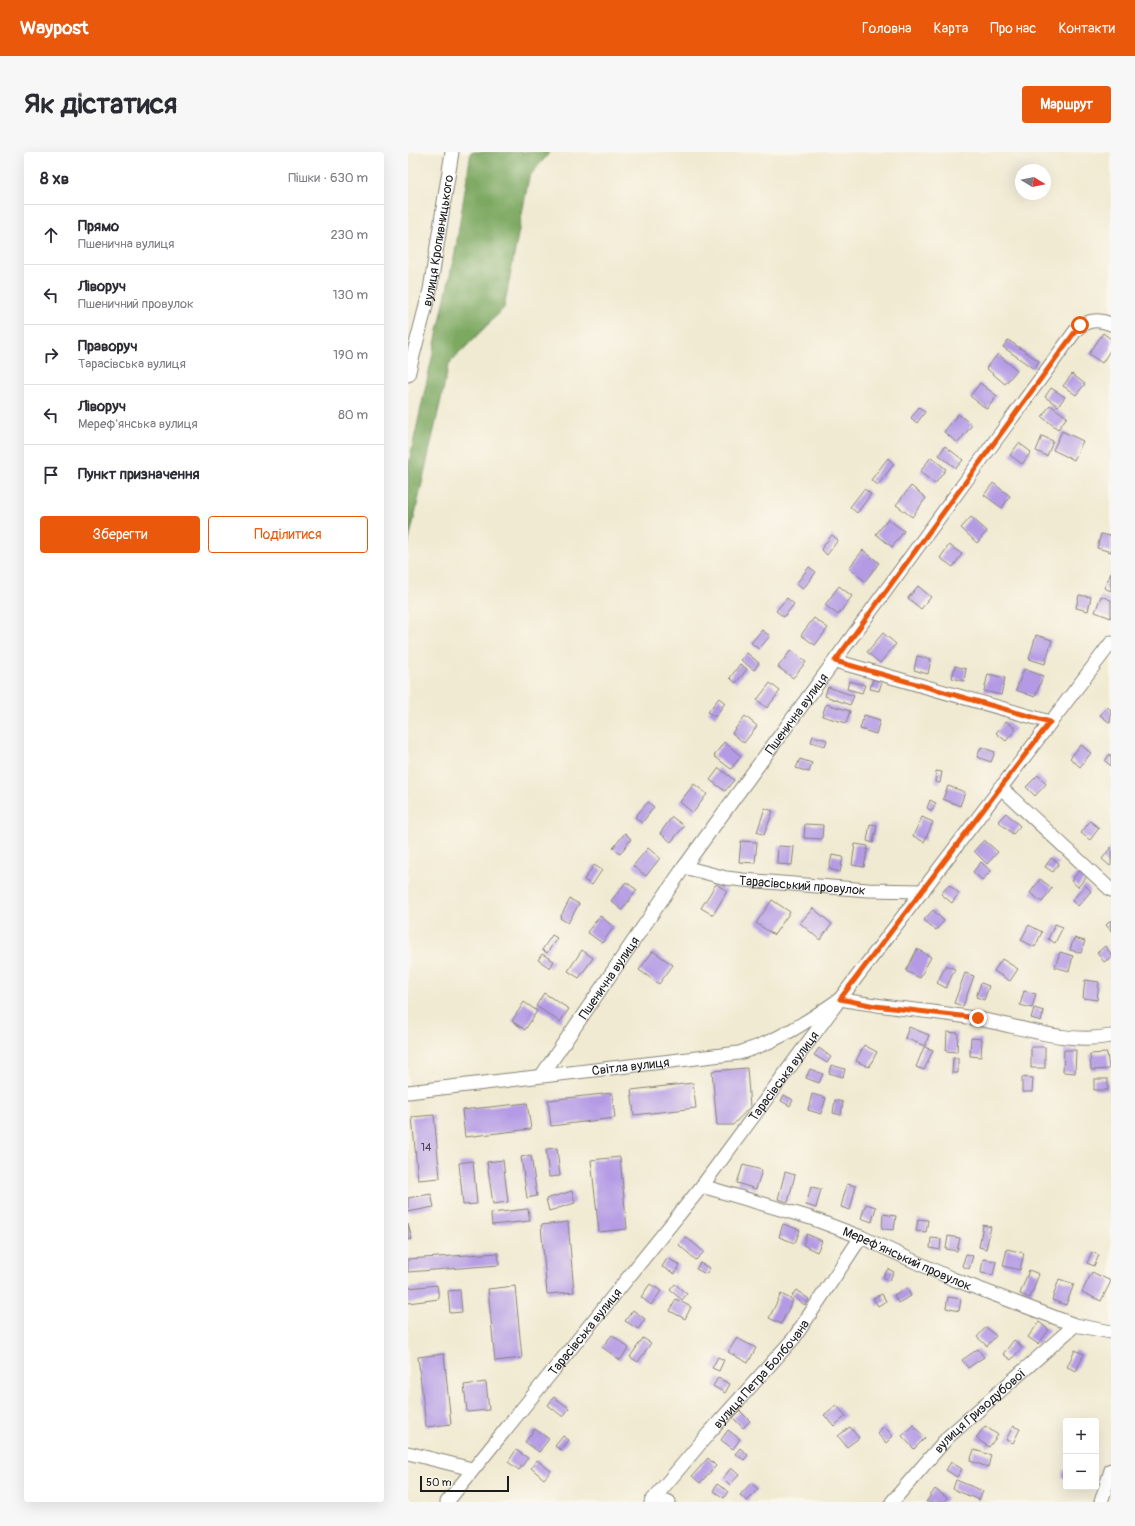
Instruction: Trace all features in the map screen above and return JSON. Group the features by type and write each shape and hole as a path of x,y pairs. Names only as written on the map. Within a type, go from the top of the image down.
{"street":[{"name":"вулиця Кропивницького","path":"408,375 430,290 452,152"},
{"name":"Пшенична вулиця","path":"542,1075 684,867 1076,330 1086,322 1093,320 1100,320 1111,324"},
{"name":"Тарасівська вулиця","path":"447,1502 472,1469 702,1186 840,999 1111,643"},
{"path":"835,661 1050,722"},
{"path":"1000,787 1111,890"},
{"name":"Тарасівський провулок","path":"684,867 726,878 743,880 868,890 922,891"},
{"path":"840,999 875,1006 959,1015 1060,1035 1090,1038 1111,1036"},
{"name":"Світла вулиця","path":"408,1092 542,1075 739,1053 755,1049 796,1029 840,999"},
{"name":"Мереф'янський провулок","path":"702,1186 811,1218 861,1237 953,1279 1075,1326 1111,1332"},
{"name":"вулиця Петра Болбочана","path":"653,1500 709,1433 794,1338 861,1237"},
{"name":"вулиця Гризодубової","path":"892,1502 948,1437 1075,1326"},
{"path":"408,1453 472,1469"},
{"path":"1101,1502 1111,1470"},
{"path":"653,1500 669,1502"}],"green space":[{"path":"471,152 550,152 529,177 504,308 449,364 408,545 408,467 455,253"}],"building":[{"path":"1103,333 1111,339 1111,349 1102,363 1089,354"},
{"path":"1008,340 1039,361 1034,369 1003,347"},
{"path":"998,354 1017,370 1005,384 986,368"},
{"path":"1072,374 1085,384 1076,395 1063,386"},
{"path":"980,383 997,396 987,409 970,396"},
{"path":"1051,388 1065,397 1058,406 1045,397"},
{"path":"1050,405 1067,417 1058,429 1042,417"},
{"path":"919,407 925,412 917,423 911,418"},
{"path":"958,414 972,425 958,443 944,432"},
{"path":"1062,431 1083,441 1074,460 1053,450"},
{"path":"1042,436 1053,441 1047,456 1036,451"},
{"path":"1019,443 1031,452 1022,464 1010,455"},
{"path":"945,446 963,460 956,468 939,455"},
{"path":"931,457 946,469 935,484 920,472"},
{"path":"888,458 894,464 878,485 871,480"},
{"path":"993,483 1010,496 1002,508 984,495"},
{"path":"911,486 926,498 912,517 896,505"},
{"path":"864,489 871,494 857,513 850,507"},
{"path":"971,517 987,531 977,543 961,528"},
{"path":"888,519 904,531 892,547 876,534"},
{"path":"1101,534 1111,536 1111,552 1097,548"},
{"path":"832,535 838,540 827,555 821,549"},
{"path":"949,545 962,554 953,567 940,558"},
{"path":"863,550 879,563 865,581 849,568"},
{"path":"809,567 816,572 803,589 796,584"},
{"path":"1111,573 1111,591 1104,588"},
{"path":"839,586 852,596 838,615 825,605"},
{"path":"918,586 931,597 921,609 908,598"},
{"path":"1079,595 1091,597 1088,611 1076,608"},
{"path":"1101,596 1111,600 1111,618 1095,612"},
{"path":"787,598 794,604 784,617 776,611"},
{"path":"814,618 828,628 815,645 801,635"},
{"path":"762,630 770,636 759,649 751,643"},
{"path":"883,633 896,644 880,663 867,652"},
{"path":"1036,635 1052,640 1045,664 1029,659"},
{"path":"791,650 806,662 793,678 778,667"},
{"path":"747,653 759,663 754,670 741,660"},
{"path":"917,656 931,659 928,674 914,670"},
{"path":"740,664 747,669 736,683 730,678"},
{"path":"955,666 966,669 964,681 952,678"},
{"path":"1024,669 1043,676 1035,697 1016,690"},
{"path":"988,674 1005,678 1001,695 984,691"},
{"path":"873,679 882,681 879,691 870,689"},
{"path":"849,681 865,685 862,693 847,689"},
{"path":"770,683 780,691 767,708 757,700"},
{"path":"828,687 854,696 850,705 825,696"},
{"path":"719,698 725,703 715,717 708,712"},
{"path":"826,704 850,711 846,723 822,716"},
{"path":"1107,707 1111,710 1110,723 1100,715"},
{"path":"864,715 880,720 876,734 860,729"},
{"path":"745,716 757,726 744,743 732,733"},
{"path":"1006,721 1016,729 1006,741 996,733"},
{"path":"813,736 827,740 825,746 811,742"},
{"path":"724,742 741,756 731,769 714,756"},
{"path":"1081,745 1091,753 1080,767 1070,758"},
{"path":"981,747 995,752 991,762 977,757"},
{"path":"1110,754 1111,756 1111,766 1105,761"},
{"path":"800,759 812,763 809,772 796,768"},
{"path":"719,768 734,780 725,791 710,780"},
{"path":"936,771 942,772 940,783 935,782"},
{"path":"1038,775 1046,784 1035,796 1026,787"},
{"path":"694,784 707,794 693,813 680,802"},
{"path":"948,786 965,792 960,806 943,799"},
{"path":"930,800 936,803 932,811 927,808"},
{"path":"648,802 654,807 642,823 635,817"},
{"path":"765,808 773,811 764,835 757,832"},
{"path":"1006,813 1020,826 1013,834 998,821"},
{"path":"672,817 684,826 671,842 660,833"},
{"path":"922,817 933,822 924,842 913,836"},
{"path":"1090,821 1099,828 1090,840 1081,833"},
{"path":"805,824 823,825 822,839 804,838"},
{"path":"870,824 877,825 873,843 867,841"},
{"path":"625,833 631,839 620,854 613,848"},
{"path":"984,840 998,852 987,864 974,851"},
{"path":"741,841 757,842 755,863 739,862"},
{"path":"855,844 868,846 864,867 852,865"},
{"path":"778,846 794,847 792,865 777,864"},
{"path":"1111,847 1111,865 1110,866 1102,859"},
{"path":"648,848 660,858 646,876 633,866"},
{"path":"832,855 843,857 840,872 829,869"},
{"path":"1051,858 1059,863 1053,872 1045,867"},
{"path":"981,862 991,871 982,880 973,872"},
{"path":"594,865 602,870 592,885 584,880"},
{"path":"1080,870 1087,876 1078,887 1071,881"},
{"path":"1040,879 1052,888 1042,902 1030,893"},
{"path":"626,882 637,890 622,910 611,901"},
{"path":"716,884 727,891 713,915 701,908"},
{"path":"949,885 959,893 952,903 941,894"},
{"path":"1085,885 1091,891 1078,906 1072,901"},
{"path":"570,899 579,904 568,923 560,918"},
{"path":"772,900 790,912 774,935 756,923"},
{"path":"813,908 832,924 820,940 800,923"},
{"path":"933,910 944,921 936,930 924,920"},
{"path":"600,916 614,927 602,943 587,932"},
{"path":"1111,920 1111,931 1106,925"},
{"path":"1055,924 1063,927 1055,943 1048,939"},
{"path":"1029,925 1042,932 1035,947 1021,940"},
{"path":"552,935 557,938 547,953 542,950"},
{"path":"1074,938 1085,941 1081,953 1070,950"},
{"path":"1105,946 1111,954 1111,957 1104,962 1097,953"},
{"path":"917,949 931,957 920,978 906,971"},
{"path":"582,950 593,958 579,978 568,971"},
{"path":"653,951 673,965 659,984 639,970"},
{"path":"1060,952 1073,956 1069,971 1055,967"},
{"path":"542,954 554,961 550,968 538,960"},
{"path":"1002,959 1018,969 1010,981 994,971"},
{"path":"946,965 955,969 946,988 937,983"},
{"path":"965,973 974,976 963,1006 954,1003"},
{"path":"1085,980 1099,982 1097,1000 1083,998"},
{"path":"981,983 989,986 984,1000 976,997"},
{"path":"1024,991 1036,994 1032,1008 1020,1005"},
{"path":"544,993 569,1009 560,1022 536,1006"},
{"path":"524,1002 537,1011 525,1030 512,1021"},
{"path":"1034,1008 1044,1011 1041,1021 1031,1018"},
{"path":"909,1027 929,1035 925,1046 905,1038"},
{"path":"947,1032 958,1033 957,1052 946,1051"},
{"path":"971,1038 982,1039 981,1057 970,1056"},
{"path":"864,1045 877,1052 869,1067 856,1061"},
{"path":"924,1047 933,1050 924,1070 916,1067"},
{"path":"1031,1047 1045,1047 1045,1068 1031,1068"},
{"path":"819,1048 831,1057 827,1063 814,1055"},
{"path":"1064,1050 1076,1050 1075,1073 1063,1072"},
{"path":"1107,1053 1109,1069 1091,1070 1090,1054"},
{"path":"953,1058 958,1058 958,1073 952,1073"},
{"path":"831,1065 845,1069 843,1077 829,1073"},
{"path":"747,1068 750,1107 733,1125 717,1125 712,1071"},
{"path":"810,1069 823,1074 819,1083 806,1078"},
{"path":"1022,1077 1033,1078 1032,1092 1022,1092"},
{"path":"1094,1079 1108,1079 1108,1090 1094,1090"},
{"path":"693,1083 696,1108 634,1115 631,1090"},
{"path":"612,1093 615,1118 551,1126 548,1100"},
{"path":"812,1094 826,1098 821,1114 808,1110"},
{"path":"784,1095 793,1100 790,1106 781,1101"},
{"path":"835,1100 843,1102 841,1115 833,1113"},
{"path":"527,1103 531,1129 465,1137 462,1110"},
{"path":"434,1115 440,1178 418,1180 412,1117"},
{"path":"557,1148 560,1176 549,1177 546,1149"},
{"path":"531,1155 537,1196 527,1198 521,1157"},
{"path":"620,1157 627,1229 599,1232 591,1160"},
{"path":"503,1160 508,1202 493,1204 487,1162"},
{"path":"473,1161 477,1204 463,1205 459,1163"},
{"path":"743,1165 762,1170 756,1189 737,1183"},
{"path":"785,1172 795,1175 788,1202 778,1199"},
{"path":"847,1184 856,1186 850,1210 841,1207"},
{"path":"811,1187 821,1189 816,1208 806,1205"},
{"path":"572,1191 575,1203 549,1211 546,1199"},
{"path":"431,1194 434,1207 408,1212 408,1198"},
{"path":"866,1204 876,1207 872,1222 861,1218"},
{"path":"528,1209 530,1221 492,1225 491,1213"},
{"path":"883,1214 896,1216 894,1230 882,1229"},
{"path":"918,1219 928,1220 926,1232 916,1231"},
{"path":"568,1222 574,1292 547,1294 541,1225"},
{"path":"408,1224 412,1239 408,1240"},
{"path":"783,1224 800,1230 795,1243 779,1237"},
{"path":"983,1225 991,1227 986,1249 979,1247"},
{"path":"807,1234 822,1241 817,1252 803,1245"},
{"path":"948,1236 960,1238 957,1251 946,1249"},
{"path":"686,1237 704,1252 696,1260 679,1245"},
{"path":"931,1238 941,1239 940,1250 930,1248"},
{"path":"1007,1249 1024,1253 1020,1270 1003,1266"},
{"path":"1092,1252 1099,1255 1094,1266 1087,1263"},
{"path":"498,1253 499,1265 408,1272 408,1259"},
{"path":"966,1254 973,1256 969,1269 962,1266"},
{"path":"667,1258 680,1265 675,1274 662,1267"},
{"path":"983,1259 996,1261 993,1275 981,1273"},
{"path":"700,1263 710,1268 706,1274 696,1269"},
{"path":"888,1269 894,1272 889,1281 883,1277"},
{"path":"1029,1270 1039,1274 1030,1298 1020,1294"},
{"path":"1092,1272 1111,1281 1101,1301 1082,1292"},
{"path":"1059,1279 1074,1284 1066,1305 1052,1300"},
{"path":"650,1284 661,1291 651,1305 641,1297"},
{"path":"675,1284 687,1294 682,1300 670,1290"},
{"path":"437,1285 439,1299 408,1303 408,1288"},
{"path":"515,1286 522,1358 495,1361 488,1289"},
{"path":"907,1288 911,1296 898,1303 894,1295"},
{"path":"460,1290 462,1312 450,1313 448,1291"},
{"path":"796,1290 809,1299 805,1305 792,1296"},
{"path":"781,1294 793,1300 781,1324 769,1318"},
{"path":"882,1294 886,1301 878,1306 873,1298"},
{"path":"948,1297 961,1299 959,1311 946,1308"},
{"path":"676,1299 691,1307 685,1319 670,1311"},
{"path":"633,1310 645,1319 638,1329 625,1321"},
{"path":"1039,1322 1049,1330 1038,1344 1028,1337"},
{"path":"986,1327 996,1336 987,1346 977,1337"},
{"path":"612,1335 629,1348 620,1360 602,1347"},
{"path":"643,1338 651,1343 638,1362 630,1357"},
{"path":"737,1338 756,1348 748,1363 728,1352"},
{"path":"1014,1340 1022,1347 1011,1360 1003,1354"},
{"path":"978,1349 984,1357 968,1368 962,1360"},
{"path":"1075,1350 1084,1354 1076,1371 1067,1367"},
{"path":"444,1354 451,1424 426,1427 418,1357"},
{"path":"718,1357 724,1360 719,1371 712,1368"},
{"path":"718,1378 730,1384 725,1393 713,1386"},
{"path":"486,1382 489,1410 467,1412 464,1385"},
{"path":"554,1397 569,1408 563,1417 548,1405"},
{"path":"836,1405 846,1416 834,1426 824,1415"},
{"path":"740,1411 750,1421 743,1428 733,1418"},
{"path":"913,1425 925,1438 914,1449 902,1436"},
{"path":"884,1426 893,1436 886,1443 877,1433"},
{"path":"985,1426 998,1435 989,1447 976,1438"},
{"path":"1013,1426 1020,1429 1013,1443 1006,1440"},
{"path":"850,1427 859,1438 847,1447 838,1436"},
{"path":"535,1429 549,1439 539,1452 525,1442"},
{"path":"728,1430 740,1439 733,1449 721,1440"},
{"path":"563,1436 569,1440 561,1450 555,1446"},
{"path":"740,1448 748,1455 744,1460 735,1454"},
{"path":"516,1450 528,1458 519,1470 508,1462"},
{"path":"974,1450 991,1455 988,1467 970,1461"},
{"path":"708,1458 716,1466 700,1483 692,1476"},
{"path":"537,1460 551,1471 544,1479 531,1468"},
{"path":"951,1462 962,1469 957,1477 946,1470"},
{"path":"731,1468 739,1475 730,1485 723,1478"},
{"path":"956,1480 983,1491 979,1500 953,1489"},
{"path":"751,1483 758,1489 747,1501 740,1495"},
{"path":"717,1484 728,1491 724,1498 713,1491"},
{"path":"935,1489 947,1498 944,1502 926,1502"}],"route":[{"path":"978,1018 875,1006 840,999 1050,722 835,661 1080,325"}]}
